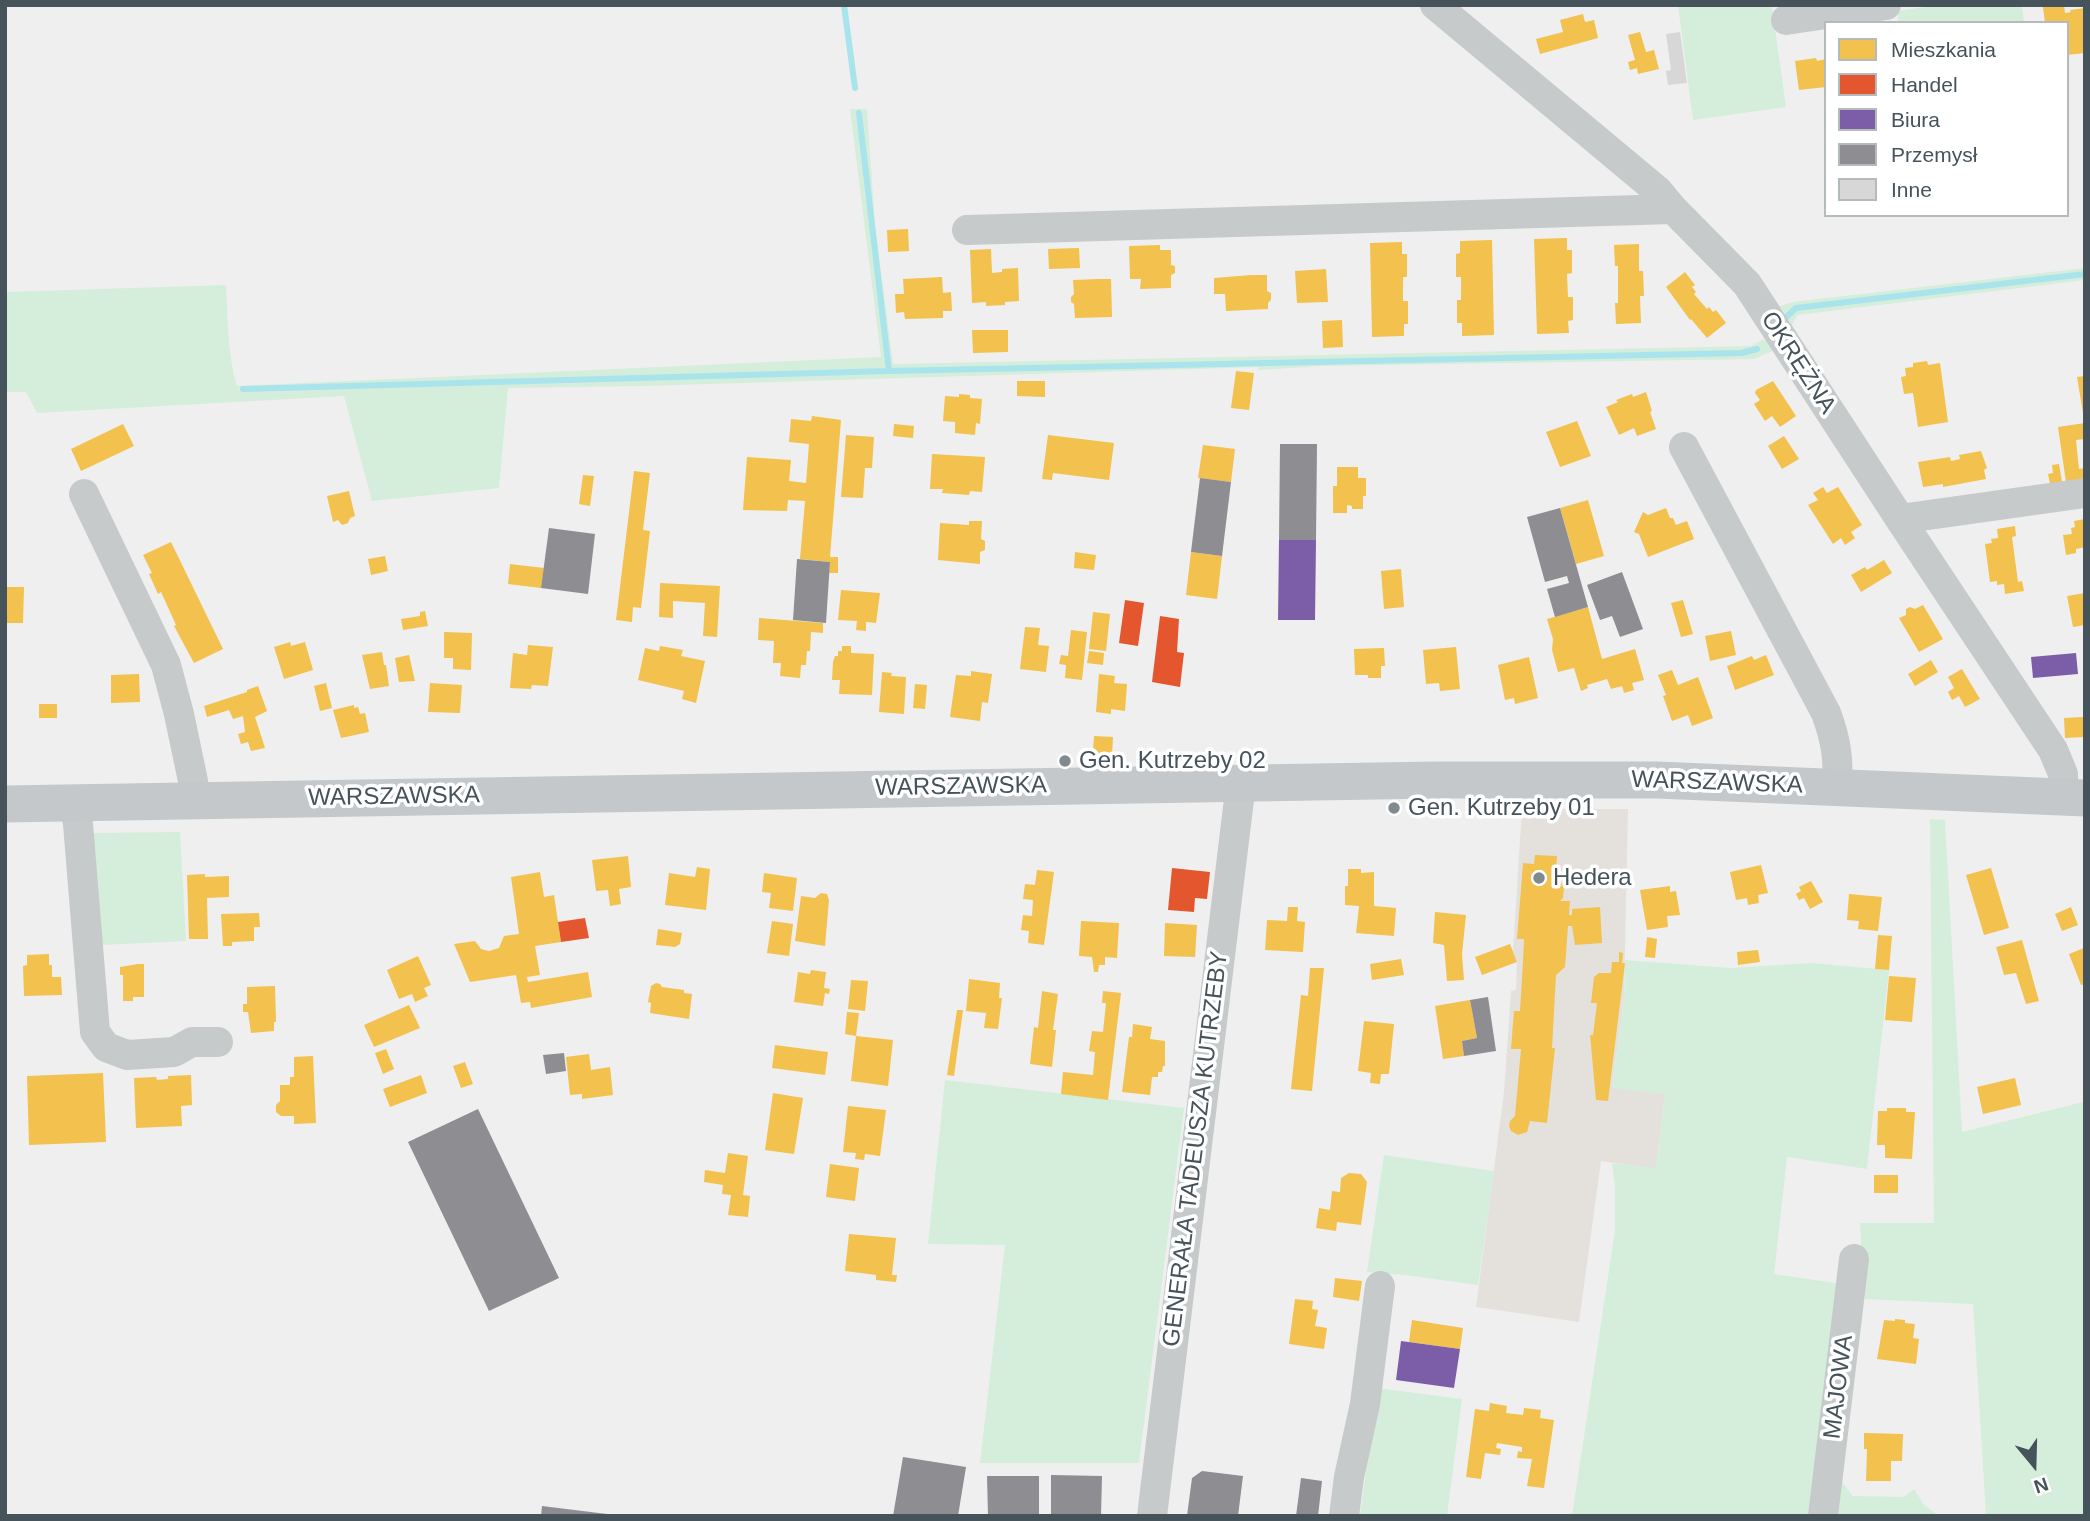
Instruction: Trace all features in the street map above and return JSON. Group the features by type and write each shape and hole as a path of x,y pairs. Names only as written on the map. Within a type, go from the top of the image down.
{"main road":[{"name":"WARSZAWSKA","path":"5,804 1405,780 1644,779 2074,798"}],"street":[{"name":"OKRĘŻNA","path":"1434,5 1658,191 1747,284 2053,750 2074,798"},
{"path":"1786,20 1886,5"},
{"path":"967,230 1673,209"},
{"path":"1684,447 1826,713 1839,762 1837,787"},
{"path":"1900,519 2085,493"},
{"path":"84,494 166,665 195,800"},
{"name":"GENERAŁA TADEUSZA KUTRZEBY","path":"1152,1516 1241,783"},
{"path":"74,802 95,1032 106,1047 127,1055 174,1052 192,1042 218,1042"},
{"name":"MAJOWA","path":"1823,1516 1854,1259"},
{"path":"1344,1516 1349,1477 1365,1404 1380,1286"}],"shaded area":[{"path":"1522,809 1628,809 1624,999 1612,1087 1665,1093 1656,1169 1601,1161 1579,1322 1476,1307 1504,1092 1511,991 1516,990 1517,962 1513,952"}],"green space":[{"path":"1678,5 1780,5 1772,7 1786,107 1693,120"},
{"path":"1939,5 2022,5 2024,21 1899,21 1897,11"},
{"path":"850,109 867,109 875,225 893,364 1751,346 1766,338 1777,349 1754,359 1322,366 1259,370 1258,367 508,388 499,488 372,501 344,396 37,413 26,392 5,392 5,292 226,285 230,349 237,386 881,357"},
{"path":"2085,268 2085,280 1797,315 1792,325 1780,306 1793,302"},
{"path":"1930,819 1945,820 1962,1132 2083,1102 2085,1109 2085,1516 1986,1516 1973,1304 1865,1299 1860,1223 1934,1223"},
{"path":"180,832 186,941 102,945 91,833"},
{"path":"1625,960 1731,968 1811,963 1889,970 1867,1169 1787,1157 1774,1274 1842,1284 1815,1516 1572,1516 1615,1230 1612,1163 1656,1168 1665,1094 1612,1088 1624,999"},
{"path":"945,1080 1184,1108 1139,1463 980,1463 1005,1245 928,1244"},
{"path":"1384,1155 1494,1171 1478,1285 1367,1272"},
{"path":"1377,1388 1462,1399 1447,1516 1360,1516"},
{"path":"1842,1482 1853,1496 1904,1497 1914,1489 1924,1505 1939,1516 1838,1516"}],"building: Mieszkania":[{"path":"2064,5 2065,13 2085,8 2085,53 2069,55 2069,21 2045,21 2043,7"},
{"path":"1583,14 1585,22 1594,20 1598,38 1540,54 1536,39 1563,32 1560,20"},
{"path":"1640,32 1646,52 1654,50 1659,69 1638,74 1637,68 1630,70 1628,62 1635,60 1628,35"},
{"path":"1824,59 1824,87 1799,90 1795,61"},
{"path":"908,229 909,251 888,252 887,230"},
{"path":"1567,238 1567,250 1572,250 1572,273 1567,274 1568,297 1573,297 1573,320 1568,321 1569,333 1537,334 1534,239"},
{"path":"1492,240 1494,335 1462,336 1462,323 1457,323 1461,277 1456,277 1456,254 1460,253 1460,241"},
{"path":"1402,242 1402,254 1407,254 1403,301 1408,301 1408,324 1404,324 1404,336 1372,337 1370,243"},
{"path":"1639,244 1639,271 1643,271 1644,296 1640,296 1641,323 1616,324 1618,266 1615,266 1614,245"},
{"path":"1160,245 1160,250 1171,250 1171,265 1175,266 1175,273 1171,275 1171,288 1140,289 1141,279 1130,279 1129,246"},
{"path":"1079,248 1080,268 1049,269 1048,249"},
{"path":"991,249 992,273 1018,268 1019,301 986,306 986,302 972,303 970,250"},
{"path":"1326,269 1328,302 1297,303 1295,271"},
{"path":"1685,272 1695,285 1692,287 1696,292 1694,294 1707,309 1709,307 1713,312 1716,310 1726,323 1707,338 1666,287"},
{"path":"1267,275 1267,291 1271,293 1268,309 1226,311 1225,294 1214,294 1214,278"},
{"path":"942,277 943,293 951,292 952,311 943,311 943,318 905,319 904,312 896,313 895,294 904,294 903,279"},
{"path":"1111,279 1112,317 1075,318 1074,304 1071,302 1074,294 1073,280"},
{"path":"1342,320 1343,347 1323,348 1322,321"},
{"path":"972,330 1008,330 1008,352 973,353"},
{"path":"1927,361 1928,365 1940,363 1948,422 1918,427 1913,393 1904,394 1901,377 1906,376 1905,368 1913,367 1913,363"},
{"path":"1236,371 1254,373 1249,410 1231,408"},
{"path":"2085,376 2085,413 2083,413 2077,377"},
{"path":"1017,381 1045,381 1045,397 1017,396"},
{"path":"1773,381 1796,416 1780,427 1772,416 1765,421 1754,404 1760,400 1756,390"},
{"path":"1646,392 1656,429 1637,436 1634,428 1619,435 1606,407 1632,394 1633,397"},
{"path":"959,394 982,399 980,424 976,423 975,435 955,433 955,422 943,421 945,396 959,397"},
{"path":"812,416 841,420 830,557 838,557 838,573 829,573 830,562 800,559 805,501 788,500 787,511 743,510 747,457 791,460 789,481 806,483 809,444 789,442 791,419 811,421"},
{"path":"1577,421 1591,456 1560,467 1546,432"},
{"path":"2085,423 2085,439 2076,440 2079,469 2085,468 2085,482 2067,489 2058,427"},
{"path":"123,424 134,446 81,471 71,449"},
{"path":"894,424 914,426 913,438 893,436"},
{"path":"846,435 874,437 872,468 865,468 863,498 841,497"},
{"path":"1048,435 1114,443 1109,480 1053,473 1052,480 1042,479"},
{"path":"1784,436 1799,459 1782,469 1768,446"},
{"path":"1203,445 1235,449 1231,482 1198,478"},
{"path":"1981,451 1987,468 1984,470 1986,479 1943,487 1943,484 1923,487 1918,462 1950,457 1951,461 1960,459 1959,455"},
{"path":"932,454 985,457 982,492 970,491 969,495 942,493 943,489 930,489"},
{"path":"2059,464 2062,482 2050,484 2048,474 2053,473 2052,465"},
{"path":"1337,467 1358,467 1358,478 1366,478 1363,509 1352,509 1352,506 1347,505 1347,513 1333,513 1333,486 1337,486"},
{"path":"634,471 650,473 643,530 650,531 641,608 633,607 632,622 616,620"},
{"path":"583,475 594,476 590,506 579,504"},
{"path":"1823,487 1827,493 1838,487 1862,525 1851,532 1855,538 1845,545 1841,538 1833,544 1808,505 1818,500 1813,493"},
{"path":"349,491 355,516 342,525 338,520 333,522 327,496"},
{"path":"1588,500 1604,556 1576,564 1560,508"},
{"path":"1666,508 1676,525 1687,521 1694,539 1648,557 1639,534 1634,532 1643,512 1648,515"},
{"path":"2085,519 2085,547 2066,555 2063,535 2072,534 2074,521"},
{"path":"969,521 982,521 981,539 985,541 985,550 980,552 980,564 938,560 940,523 969,525"},
{"path":"2015,526 2016,536 2012,537 2018,582 2022,581 2024,591 2005,594 2004,584 1990,582 1985,544 1998,538 1997,529"},
{"path":"171,542 223,649 194,663 174,626 176,625 161,592 158,594 143,555"},
{"path":"1075,552 1096,555 1094,570 1074,568"},
{"path":"1191,552 1222,556 1217,599 1186,595"},
{"path":"385,556 388,571 371,575 368,559"},
{"path":"1884,560 1892,573 1861,592 1851,575"},
{"path":"510,564 544,568 541,588 508,584"},
{"path":"1401,569 1404,607 1384,609 1381,571"},
{"path":"660,583 720,586 717,637 703,636 705,603 673,601 673,618 659,617"},
{"path":"5,587 24,587 23,623 5,623"},
{"path":"841,590 880,593 876,623 866,622 866,631 856,630 857,621 838,620"},
{"path":"2085,593 2085,625 2073,627 2067,596"},
{"path":"1683,600 1693,634 1681,637 1671,603"},
{"path":"1923,605 1943,639 1919,652 1899,618 1906,615 1906,609"},
{"path":"1588,607 1602,659 1635,649 1644,680 1632,683 1634,690 1624,693 1622,686 1611,689 1607,679 1587,685 1588,688 1581,691 1574,668 1558,672 1547,619"},
{"path":"425,611 428,626 403,630 401,619 420,616 420,612"},
{"path":"1093,612 1110,614 1106,651 1089,649"},
{"path":"759,618 823,623 823,633 811,632 810,651 807,651 806,665 801,665 800,678 780,676 781,663 773,663 774,641 758,640"},
{"path":"1025,627 1040,628 1038,645 1049,646 1046,672 1020,669"},
{"path":"1071,630 1087,632 1082,680 1065,678 1066,665 1059,664 1061,655 1068,656"},
{"path":"1731,631 1736,655 1710,661 1705,636"},
{"path":"444,632 472,633 471,670 453,669 453,658 444,658"},
{"path":"290,642 291,646 305,642 313,670 284,679 274,647"},
{"path":"528,645 553,647 548,686 532,685 531,689 510,688 513,653 527,655"},
{"path":"660,646 683,650 681,656 705,661 696,703 682,699 684,691 638,680 645,648 659,651"},
{"path":"842,646 851,646 851,653 874,654 872,695 839,694 840,680 832,680 833,662 838,651 842,651"},
{"path":"1456,647 1460,689 1440,691 1439,683 1426,684 1423,650"},
{"path":"1384,648 1385,666 1381,666 1381,678 1355,675 1354,649"},
{"path":"1089,651 1104,653 1103,665 1087,663"},
{"path":"382,652 389,686 370,689 362,655"},
{"path":"409,655 415,681 399,682 395,658"},
{"path":"1766,655 1774,675 1735,690 1727,666 1752,656 1754,660"},
{"path":"1529,657 1538,698 1515,704 1514,698 1505,700 1498,665"},
{"path":"1931,660 1938,672 1915,686 1908,674"},
{"path":"1962,669 1980,699 1965,707 1959,696 1952,700 1948,692 1954,688 1948,677"},
{"path":"1672,670 1678,685 1698,677 1713,718 1692,726 1688,715 1672,721 1658,675"},
{"path":"971,671 992,674 988,703 982,702 980,721 950,717 956,675 971,676"},
{"path":"882,672 906,677 904,714 879,712"},
{"path":"139,674 140,702 111,703 111,675"},
{"path":"1099,674 1115,676 1114,683 1127,684 1125,711 1111,709 1111,714 1096,712"},
{"path":"326,683 332,708 320,711 314,686"},
{"path":"430,683 462,685 460,713 428,712"},
{"path":"915,684 927,685 925,709 913,708"},
{"path":"258,686 267,711 255,717 265,748 251,751 248,742 241,744 238,734 245,732 243,716 233,719 229,710 207,717 204,706"},
{"path":"39,704 57,704 57,718 39,718"},
{"path":"354,705 354,708 358,707 360,714 365,713 369,732 341,738 333,710"},
{"path":"2083,717 2085,737 2065,738 2064,718"},
{"path":"1094,736 1113,737 1112,757 1096,756 1096,750 1093,750"},
{"path":"1535,855 1557,856 1555,882 1564,886 1563,898 1560,901 1570,901 1569,915 1572,915 1572,909 1600,907 1602,943 1575,945 1572,926 1568,926 1565,967 1556,975 1552,1048 1555,1048 1547,1123 1530,1121 1527,1132 1518,1135 1511,1131 1509,1126 1515,1116 1521,1049 1511,1049 1514,1011 1520,1011 1523,961 1524,939 1517,939 1523,863 1534,864"},
{"path":"628,856 631,887 619,889 621,904 610,906 608,890 596,891 592,860"},
{"path":"1761,865 1768,893 1758,895 1759,903 1748,905 1747,898 1736,900 1730,872"},
{"path":"697,867 710,869 706,910 665,905 669,873 695,877"},
{"path":"1991,868 2009,928 1984,935 1966,875"},
{"path":"1348,869 1361,869 1361,873 1374,872 1374,906 1396,908 1394,936 1356,933 1359,906 1345,905"},
{"path":"1037,870 1054,872 1044,945 1028,943 1029,931 1021,930 1023,915 1032,916 1033,900 1023,899 1025,884 1035,885"},
{"path":"540,872 544,897 554,895 561,942 535,946 540,975 527,977 528,982 588,972 592,997 531,1008 530,1002 521,1003 516,975 470,982 454,944 475,941 481,949 489,951 499,948 504,936 519,934 511,877"},
{"path":"764,873 797,878 793,911 769,908 771,893 762,892"},
{"path":"205,874 205,877 229,876 229,897 207,898 208,939 189,939 187,875"},
{"path":"1811,881 1823,902 1810,909 1804,898 1799,900 1796,894 1801,891 1799,887"},
{"path":"1670,886 1670,892 1676,891 1680,915 1667,916 1668,927 1647,930 1640,890"},
{"path":"821,893 827,894 829,900 825,946 795,941 801,896 815,898"},
{"path":"1849,894 1882,897 1878,931 1858,929 1859,921 1847,920"},
{"path":"1288,907 1298,907 1297,921 1305,922 1303,952 1265,950 1267,920 1287,921"},
{"path":"2071,907 2078,925 2062,931 2055,914"},
{"path":"1435,912 1466,915 1462,954 1464,980 1447,981 1444,945 1433,943"},
{"path":"259,913 260,927 254,927 254,941 232,942 232,946 223,946 221,914"},
{"path":"772,921 793,924 789,956 767,953"},
{"path":"1081,921 1119,923 1117,958 1105,957 1105,965 1099,965 1098,972 1094,972 1092,957 1079,956"},
{"path":"1165,923 1197,925 1195,957 1164,956"},
{"path":"658,929 682,933 680,944 675,947 656,945"},
{"path":"1878,935 1892,936 1889,970 1875,969"},
{"path":"1647,937 1657,939 1655,958 1645,957"},
{"path":"2022,940 2039,1001 2026,1004 2016,973 2004,975 1996,947"},
{"path":"1510,944 1517,962 1482,975 1475,957"},
{"path":"2084,948 2085,984 2081,985 2069,954"},
{"path":"1758,950 1760,962 1738,965 1737,952"},
{"path":"1619,952 1623,953 1622,963 1625,963 1608,1101 1596,1100 1590,1035 1593,1035 1597,1003 1591,1003 1594,977 1599,973 1611,973 1612,962 1619,962"},
{"path":"49,954 52,977 61,977 62,995 24,996 23,966 27,965 27,955"},
{"path":"418,956 431,985 424,988 428,996 415,1002 412,994 399,999 387,970"},
{"path":"1401,959 1404,975 1372,980 1370,964"},
{"path":"144,964 144,997 123,1001 123,975 120,975 120,967"},
{"path":"1310,968 1324,968 1312,1091 1291,1089 1301,995 1308,996"},
{"path":"811,970 826,972 824,988 830,989 829,994 825,993 823,1006 794,1002 798,972 810,974"},
{"path":"1889,976 1916,978 1912,1022 1885,1020"},
{"path":"969,979 1000,983 999,998 1002,998 998,1029 984,1028 986,1013 966,1011"},
{"path":"851,980 868,981 865,1011 848,1009"},
{"path":"656,983 692,994 689,1019 650,1013 651,1003 648,1002 651,986"},
{"path":"275,986 274,1031 251,1033 248,1012 243,1012 243,1004 247,1004 247,987"},
{"path":"1042,991 1058,994 1052,1067 1030,1064"},
{"path":"1103,991 1121,993 1108,1100 1061,1094 1063,1072 1093,1075 1095,1052 1089,1051 1092,1031 1103,1032 1106,1003 1102,1003"},
{"path":"1470,1000 1477,1038 1462,1041 1464,1056 1443,1059 1435,1006"},
{"path":"409,1005 420,1028 374,1047 364,1025"},
{"path":"957,1010 963,1010 954,1076 947,1075"},
{"path":"847,1012 859,1013 856,1036 845,1034"},
{"path":"1364,1021 1394,1024 1389,1074 1381,1074 1380,1084 1370,1083 1371,1073 1358,1071"},
{"path":"1133,1024 1152,1027 1150,1039 1165,1041 1165,1066 1162,1072 1158,1072 1158,1077 1152,1077 1150,1095 1122,1092"},
{"path":"856,1036 893,1040 888,1086 851,1081"},
{"path":"775,1045 828,1052 825,1075 772,1068"},
{"path":"386,1049 394,1069 383,1074 375,1053"},
{"path":"589,1054 591,1070 610,1067 613,1095 582,1099 582,1094 570,1095 566,1057"},
{"path":"313,1056 316,1123 294,1124 294,1116 281,1116 276,1112 276,1105 280,1101 280,1085 290,1085 290,1077 294,1077 294,1057"},
{"path":"465,1062 473,1084 461,1088 453,1066"},
{"path":"103,1073 106,1142 29,1145 27,1076"},
{"path":"191,1075 192,1105 181,1106 182,1126 136,1128 134,1078 156,1077 157,1080 168,1079 168,1076"},
{"path":"421,1075 427,1093 390,1107 383,1089"},
{"path":"2015,1078 2021,1105 1983,1114 1977,1087"},
{"path":"773,1093 803,1098 794,1154 765,1150"},
{"path":"848,1106 886,1110 880,1156 865,1154 864,1160 855,1159 856,1153 843,1152"},
{"path":"1887,1108 1906,1108 1906,1112 1915,1112 1912,1159 1885,1158 1885,1145 1877,1145 1878,1111 1887,1111"},
{"path":"728,1153 748,1156 743,1195 750,1196 748,1217 728,1215 731,1195 722,1194 723,1185 704,1182 705,1170 725,1173"},
{"path":"830,1164 859,1168 855,1201 826,1197"},
{"path":"1349,1173 1361,1174 1367,1182 1361,1225 1337,1222 1336,1231 1316,1228 1319,1208 1330,1210 1332,1191 1340,1192 1341,1178"},
{"path":"1874,1175 1898,1175 1898,1193 1874,1193"},
{"path":"849,1234 896,1238 892,1275 897,1275 896,1282 876,1280 876,1275 845,1271"},
{"path":"1335,1278 1362,1281 1359,1301 1333,1297"},
{"path":"1295,1299 1313,1301 1312,1309 1318,1310 1315,1326 1327,1328 1324,1349 1289,1344"},
{"path":"1895,1319 1915,1324 1913,1338 1919,1339 1916,1364 1877,1359 1884,1320"},
{"path":"1412,1320 1463,1328 1460,1349 1409,1342"},
{"path":"1490,1403 1507,1406 1506,1413 1523,1415 1524,1408 1541,1410 1540,1418 1554,1420 1544,1488 1527,1486 1532,1459 1517,1458 1522,1447 1497,1443 1496,1448 1501,1449 1500,1455 1485,1453 1481,1479 1466,1477 1475,1409 1489,1411"},
{"path":"1864,1433 1903,1434 1902,1461 1891,1461 1891,1481 1866,1481 1867,1449 1864,1449"}],"building: Handel":[{"path":"1125,600 1144,603 1138,646 1119,643"},
{"path":"1160,616 1179,619 1177,652 1184,653 1180,687 1152,682"},
{"path":"1172,868 1210,872 1207,899 1195,898 1194,912 1168,910"},
{"path":"585,918 589,938 561,942 558,922"}],"building: Biura":[{"path":"1279,540 1316,540 1315,620 1278,620"},
{"path":"2076,653 2078,674 2033,678 2031,657"},
{"path":"1401,1341 1460,1349 1454,1388 1396,1380"}],"building: Przemysł":[{"path":"1280,444 1317,444 1316,540 1279,540"},
{"path":"1200,478 1231,482 1222,556 1191,552"},
{"path":"1560,508 1588,607 1555,617 1547,589 1569,583 1567,576 1545,582 1527,517"},
{"path":"549,528 595,534 588,594 541,588"},
{"path":"797,559 830,562 826,623 793,620"},
{"path":"1622,572 1643,629 1620,637 1612,616 1600,620 1587,585"},
{"path":"1488,997 1496,1051 1464,1056 1462,1041 1477,1038 1470,1000"},
{"path":"564,1053 566,1071 546,1074 543,1055"},
{"path":"478,1109 559,1278 489,1311 408,1142"},
{"path":"903,1457 966,1467 958,1516 893,1516"},
{"path":"1202,1471 1243,1476 1238,1516 1187,1516 1192,1478"},
{"path":"1051,1475 1102,1476 1101,1516 1051,1516"},
{"path":"987,1476 1039,1476 1039,1516 988,1516"},
{"path":"1301,1478 1322,1481 1318,1516 1296,1516"},
{"path":"542,1506 607,1514 607,1516 541,1516"}],"building: Inne":[{"path":"1680,32 1687,83 1668,85 1666,71 1671,70 1666,34"}],"waterway":[{"path":"844,5 855,88"},
{"path":"859,113 889,371"},
{"path":"1784,319 1796,308 2085,274"},
{"path":"243,389 889,371 1742,353 1757,349"}],"place":[{"name":"Gen. Kutrzeby 02","path":"1065,761"},
{"name":"Gen. Kutrzeby 01","path":"1394,808"},
{"name":"Hedera","path":"1539,878"}]}
